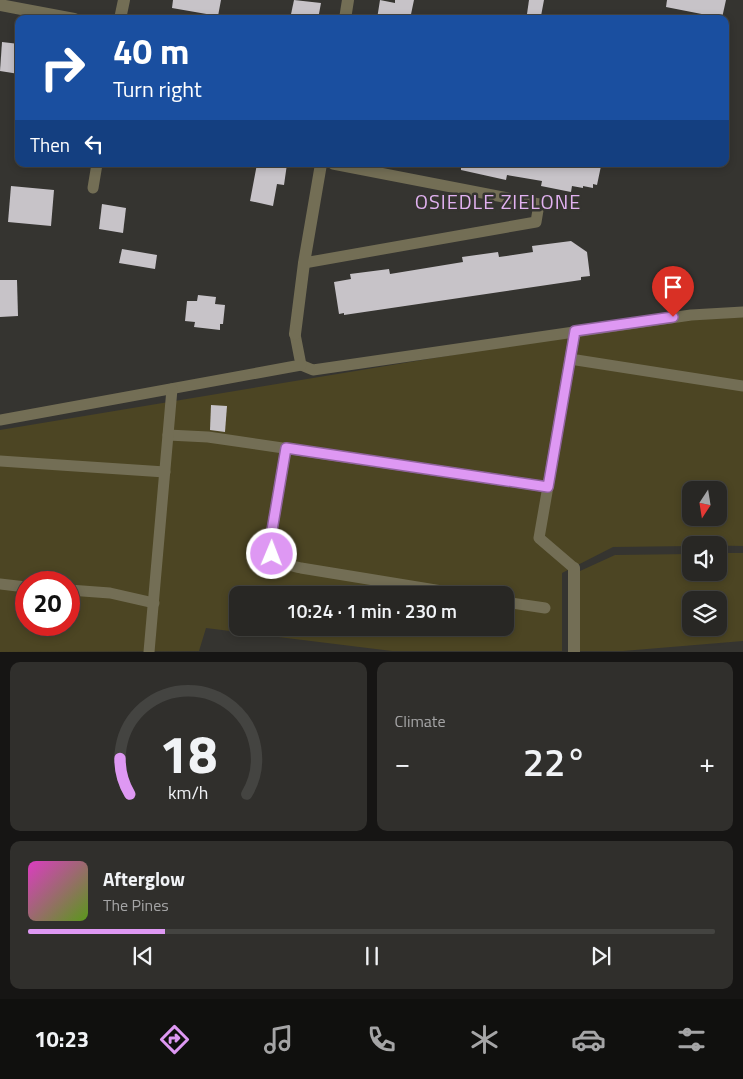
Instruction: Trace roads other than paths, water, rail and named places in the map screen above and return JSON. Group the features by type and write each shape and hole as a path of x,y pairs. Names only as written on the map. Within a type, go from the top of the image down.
{"street":[{"path":"121,15 124,0"},
{"path":"346,15 348,0"},
{"path":"0,5 53,15"},
{"path":"295,334 304,263 320,167"},
{"path":"574,568 574,652"}],"lane":[{"path":"93,188 96,167"},
{"path":"304,263 536,222 539,204 348,167"},
{"path":"0,420 301,365 313,370 690,315 743,312"},
{"path":"574,568 539,538 575,331"},
{"path":"295,334 301,365"},
{"path":"570,360 743,386"},
{"path":"149,652 172,389"},
{"path":"168,435 208,437 548,487"},
{"path":"286,448 270,542 272,554 281,563 301,568 411,586"},
{"path":"0,461 165,472"},
{"path":"0,584 15,586"},
{"path":"80,591 110,593 154,602"},
{"path":"514,603 545,608"}],"district":[{"name":"OSIEDLE ZIELONE","path":"498,202"}]}
